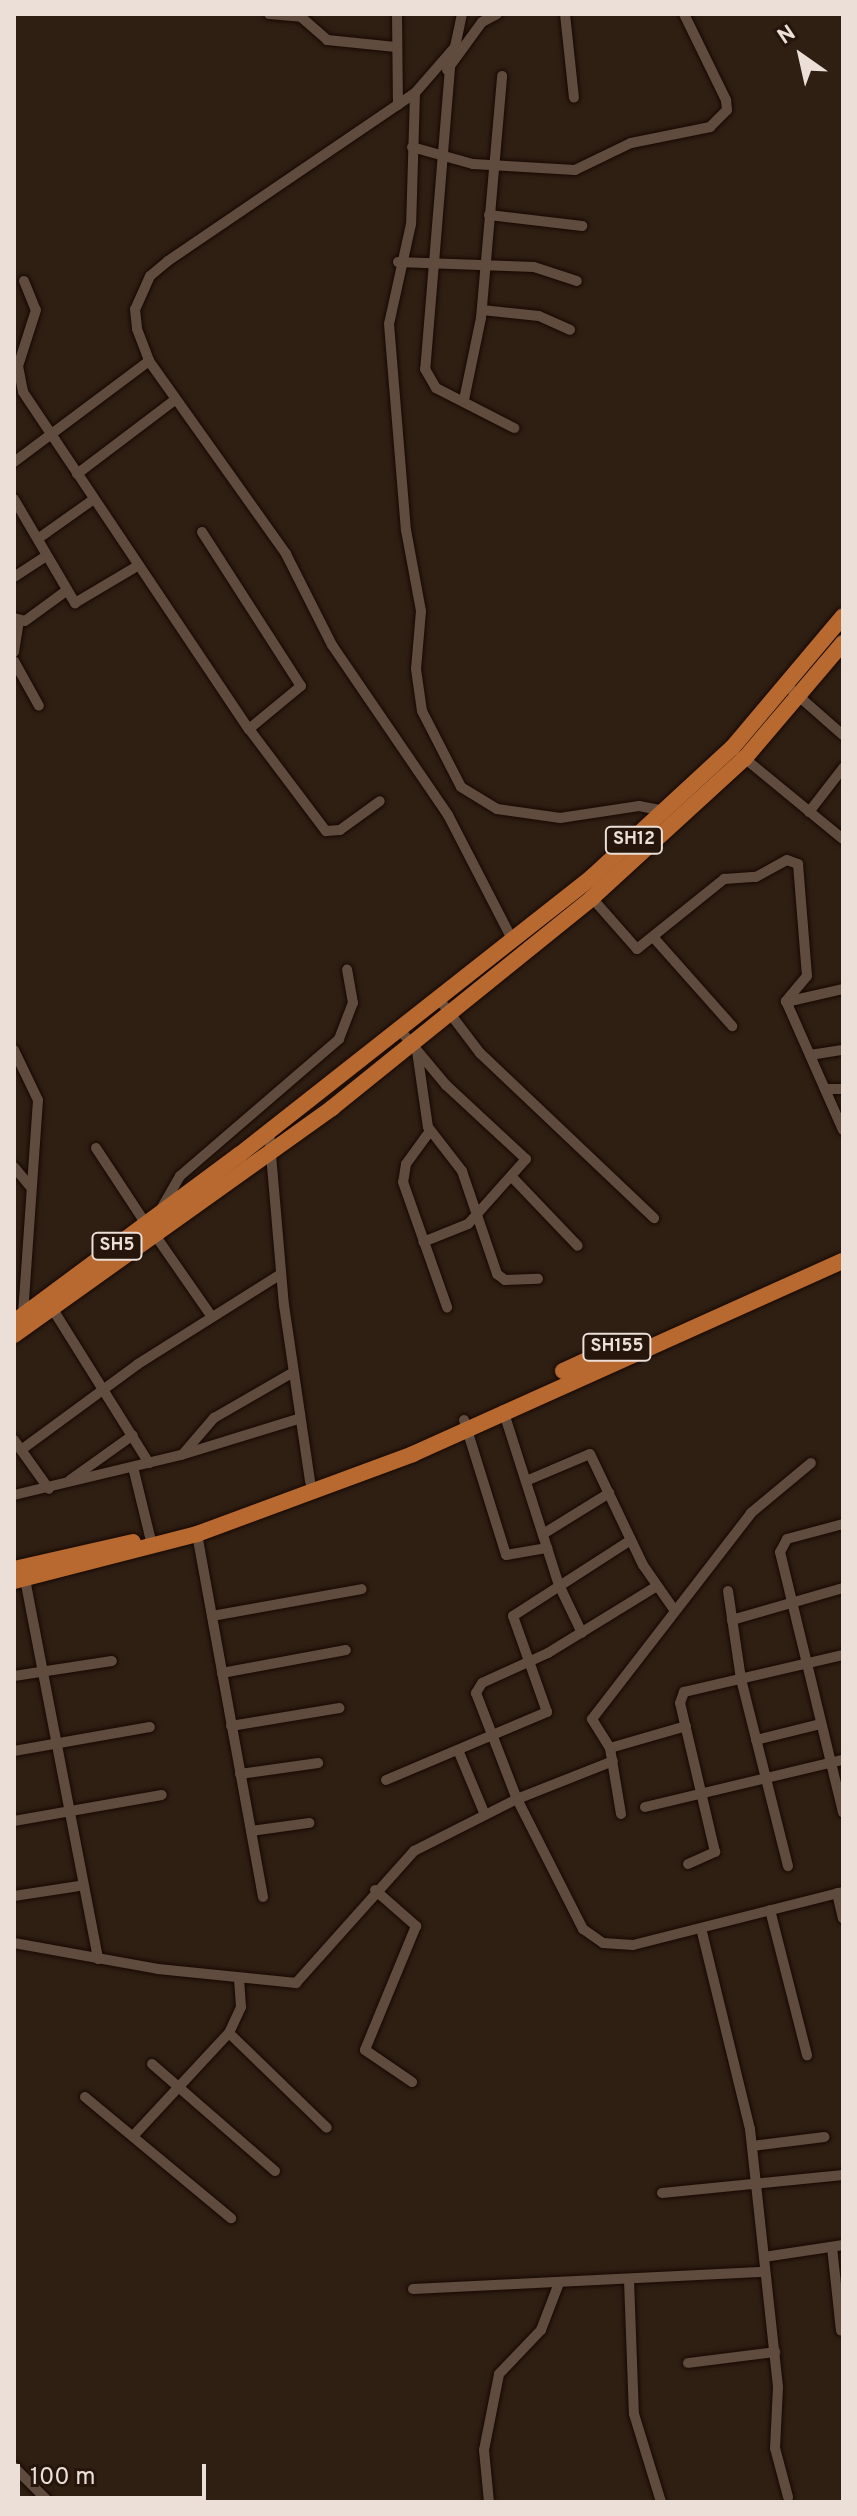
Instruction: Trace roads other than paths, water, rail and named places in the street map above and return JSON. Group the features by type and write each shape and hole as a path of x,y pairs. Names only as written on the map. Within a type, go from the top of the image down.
{"main road":[{"name":"SH12","path":"220,1169 513,941 738,753 792,690 843,616"},
{"path":"792,690 843,643"},
{"path":"14,1335 52,1308 153,1225 200,1202 414,1048 592,898 738,753"},
{"name":"SH5","path":"19,1318 153,1225 220,1169"},
{"name":"SH155","path":"18,1577 197,1534 397,1456 465,1424 584,1360 843,1254"},
{"name":"SH155","path":"465,1424 843,1261"},
{"name":"SH155","path":"18,1577 150,1537 310,1482 361,1469"}],"street":[{"path":"269,14 301,17 327,40 396,47"},
{"path":"397,14 398,105"},
{"path":"462,14 455,47 415,93 150,276 135,309 149,361 286,554 332,645 448,815 513,941"},
{"path":"497,14 482,22 450,68 425,369 436,388 514,428"},
{"path":"565,14 574,98"},
{"path":"412,147 492,165 583,169 631,143 697,131 722,118 726,100 684,14"},
{"path":"430,76 450,68"},
{"path":"464,400 482,310 502,76"},
{"path":"415,93 411,224 398,262 390,363 421,611 418,689 438,753 461,787 515,816 560,818 639,806 666,812"},
{"path":"489,215 582,226"},
{"path":"398,262 548,270 577,281"},
{"path":"24,281 36,310 19,377 51,435 249,729 326,831 340,830 380,801"},
{"path":"482,310 539,316 570,330"},
{"path":"14,462 149,361"},
{"path":"77,474 175,400"},
{"path":"14,499 75,603 84,603 139,565"},
{"path":"39,538 94,499"},
{"path":"202,532 301,686 249,729"},
{"path":"14,577 46,556"},
{"path":"14,652 16,620 66,591"},
{"path":"14,661 39,706"},
{"path":"792,690 843,735"},
{"path":"738,753 843,839"},
{"path":"809,812 843,768"},
{"path":"592,898 634,947 654,938 724,879 756,877 779,862 794,861 801,868 807,976 786,1002"},
{"path":"654,938 732,1026"},
{"path":"153,1225 180,1176 339,1039 353,1003 347,970"},
{"path":"786,1002 843,989"},
{"path":"439,999 495,1069 654,1218"},
{"path":"786,1002 843,1130"},
{"path":"398,1032 524,1155 525,1163 476,1216 423,1242"},
{"path":"414,1048 430,1131 462,1171 500,1279 538,1279"},
{"path":"14,1050 38,1100 19,1318"},
{"path":"810,1055 843,1050"},
{"path":"825,1089 843,1089"},
{"path":"269,1131 292,1373 310,1482"},
{"path":"430,1131 403,1171 423,1242 447,1307"},
{"path":"96,1148 153,1225 212,1317"},
{"path":"14,1167 31,1187"},
{"path":"512,1177 578,1246"},
{"path":"21,1450 104,1389 281,1274"},
{"path":"52,1308 149,1463"},
{"path":"181,1455 214,1418 292,1373"},
{"path":"503,1410 559,1585 582,1633"},
{"path":"14,1495 181,1455 298,1419"},
{"path":"465,1424 506,1555 547,1548"},
{"path":"65,1484 133,1435"},
{"path":"14,1440 49,1489"},
{"path":"526,1481 586,1452 631,1540 675,1611"},
{"path":"621,1814 610,1748 592,1719 770,1492 811,1463"},
{"path":"133,1467 150,1537"},
{"path":"543,1534 609,1493"},
{"path":"843,1524 783,1542 791,1603 843,1813"},
{"path":"197,1534 263,1897"},
{"path":"386,1780 547,1712 513,1616 631,1540"},
{"path":"18,1577 41,1671 79,1886 98,1959"},
{"path":"657,1586 582,1633 478,1689 491,1736 552,1876 593,1938 633,1945 840,1892 843,1918"},
{"path":"732,1620 843,1588"},
{"path":"212,1616 362,1589"},
{"path":"728,1591 741,1679 788,1866"},
{"path":"222,1673 346,1650"},
{"path":"688,1864 715,1852 686,1726 684,1692 843,1655"},
{"path":"14,1676 112,1661"},
{"path":"231,1726 340,1708"},
{"path":"756,1740 820,1724"},
{"path":"610,1748 686,1726"},
{"path":"14,1751 150,1727"},
{"path":"458,1750 485,1815"},
{"path":"645,1807 843,1760"},
{"path":"14,1943 158,1969 287,1985 305,1977 375,1890 414,1851 517,1799 613,1761"},
{"path":"240,1774 318,1763"},
{"path":"14,1821 162,1795"},
{"path":"251,1831 309,1823"},
{"path":"14,1896 79,1886"},
{"path":"375,1890 416,1926 365,2050 412,2082"},
{"path":"770,1910 807,2055"},
{"path":"701,1928 752,2146 775,2352 775,2448 788,2497"},
{"path":"135,2134 229,2033 241,2007 239,1978"},
{"path":"229,2033 327,2128"},
{"path":"152,2064 275,2171"},
{"path":"85,2097 135,2134 231,2218"},
{"path":"752,2146 824,2137"},
{"path":"662,2193 843,2175"},
{"path":"764,2257 837,2246 841,2331"},
{"path":"413,2289 765,2272"},
{"path":"629,2280 634,2414 661,2502"},
{"path":"489,2502 484,2450 499,2374 541,2330 559,2283"},
{"path":"688,2363 775,2352"},
{"path":"14,2467 49,2502"}]}
